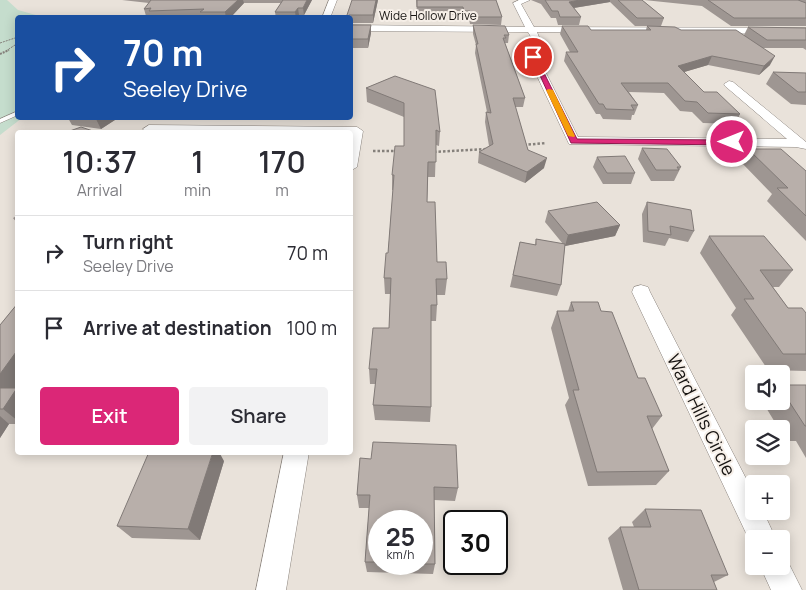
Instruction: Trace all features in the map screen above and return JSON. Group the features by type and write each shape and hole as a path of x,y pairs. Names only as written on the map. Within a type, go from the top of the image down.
{"street":[{"path":"327,15 333,0"},
{"path":"526,0 517,3 533,29 535,37 533,57 574,141 802,146"},
{"path":"685,22 694,30"},
{"name":"Wide Hollow Drive","path":"353,28 806,31"},
{"path":"729,84 802,146"},
{"path":"149,129 253,130"},
{"path":"353,131 357,131 353,152"},
{"name":"Ward Hills Circle","path":"641,292 758,530"},
{"path":"272,590 296,455"},
{"path":"780,575 787,590"}],"lane":[{"path":"0,121 15,114"}],"path":[{"path":"0,43 15,37"},
{"path":"0,54 15,46"},
{"path":"520,146 546,143"},
{"path":"428,152 455,152 492,148"},
{"path":"373,151 400,151"}],"green space":[{"path":"0,0 7,0 18,10 36,15 15,15 15,120 19,120 0,135"}],"building":[{"path":"151,0 238,0 225,12 200,12 204,9 149,11 151,8 144,9"},
{"path":"283,0 307,0 303,8 298,8 295,12 275,12"},
{"path":"352,0 376,0 373,15 347,15"},
{"path":"417,0 496,0 502,17 471,17 470,11 464,11 463,7 417,7"},
{"path":"545,0 580,0 569,2 581,17 560,17 558,11 552,11"},
{"path":"618,0 642,0 664,18 637,18"},
{"path":"708,0 798,0 806,3 806,18 734,18"},
{"path":"353,25 371,25 368,39 353,39"},
{"path":"473,25 505,26 509,35 504,35 506,38 503,38 525,98 513,98 528,150 547,158 527,172 479,152 493,144 486,112 491,113"},
{"path":"562,26 588,26 591,30 651,30 647,26 675,27 681,30 736,30 775,56 764,66 712,56 678,66 704,92 717,92 740,114 708,113 697,102 685,101 668,83 621,83 638,105 631,105 634,110 606,109 603,104 599,104 566,52 578,52"},
{"path":"748,27 806,28 806,40 767,40"},
{"path":"773,72 806,73 806,92 798,92"},
{"path":"395,76 435,90 440,132 436,130 436,162 428,162 427,202 435,202 437,262 446,262 447,279 436,279 437,305 431,305 431,407 373,405 377,369 369,369 373,328 389,328 391,278 384,278 386,253 388,253 395,146 404,146 404,103 366,88"},
{"path":"81,127 90,130 73,130"},
{"path":"642,148 667,149 681,167 677,167 679,170 656,170"},
{"path":"748,149 781,149 806,171 806,216 777,188 788,188"},
{"path":"625,156 635,173 607,173 597,157"},
{"path":"597,202 620,225 568,235 548,211"},
{"path":"647,202 691,210 694,231 670,226 671,235 648,231"},
{"path":"709,236 764,236 793,270 760,270 788,308 802,308 806,313 806,354 783,354 744,299 754,299"},
{"path":"536,239 565,244 561,285 513,275 520,242 536,245"},
{"path":"571,302 598,302 601,311 612,312 638,378 645,378 662,416 647,416 669,471 597,472 573,390 579,390 557,311 574,311"},
{"path":"15,307 15,353 0,374 0,325"},
{"path":"790,385 806,385 805,426 790,403"},
{"path":"0,388 15,388 3,409 0,409"},
{"path":"373,442 456,445 458,488 434,487 435,564 433,564 433,510 369,510 370,495 357,495 360,458 371,459"},
{"path":"148,455 212,455 188,529 117,526"},
{"path":"645,509 701,510 728,575 711,575 717,590 639,590 620,527 651,527"},
{"path":"368,522 368,562 365,562"}],"slow traffic":[{"path":"549,90 571,136"}],"route":[{"path":"533,57 574,141 732,142"}]}
